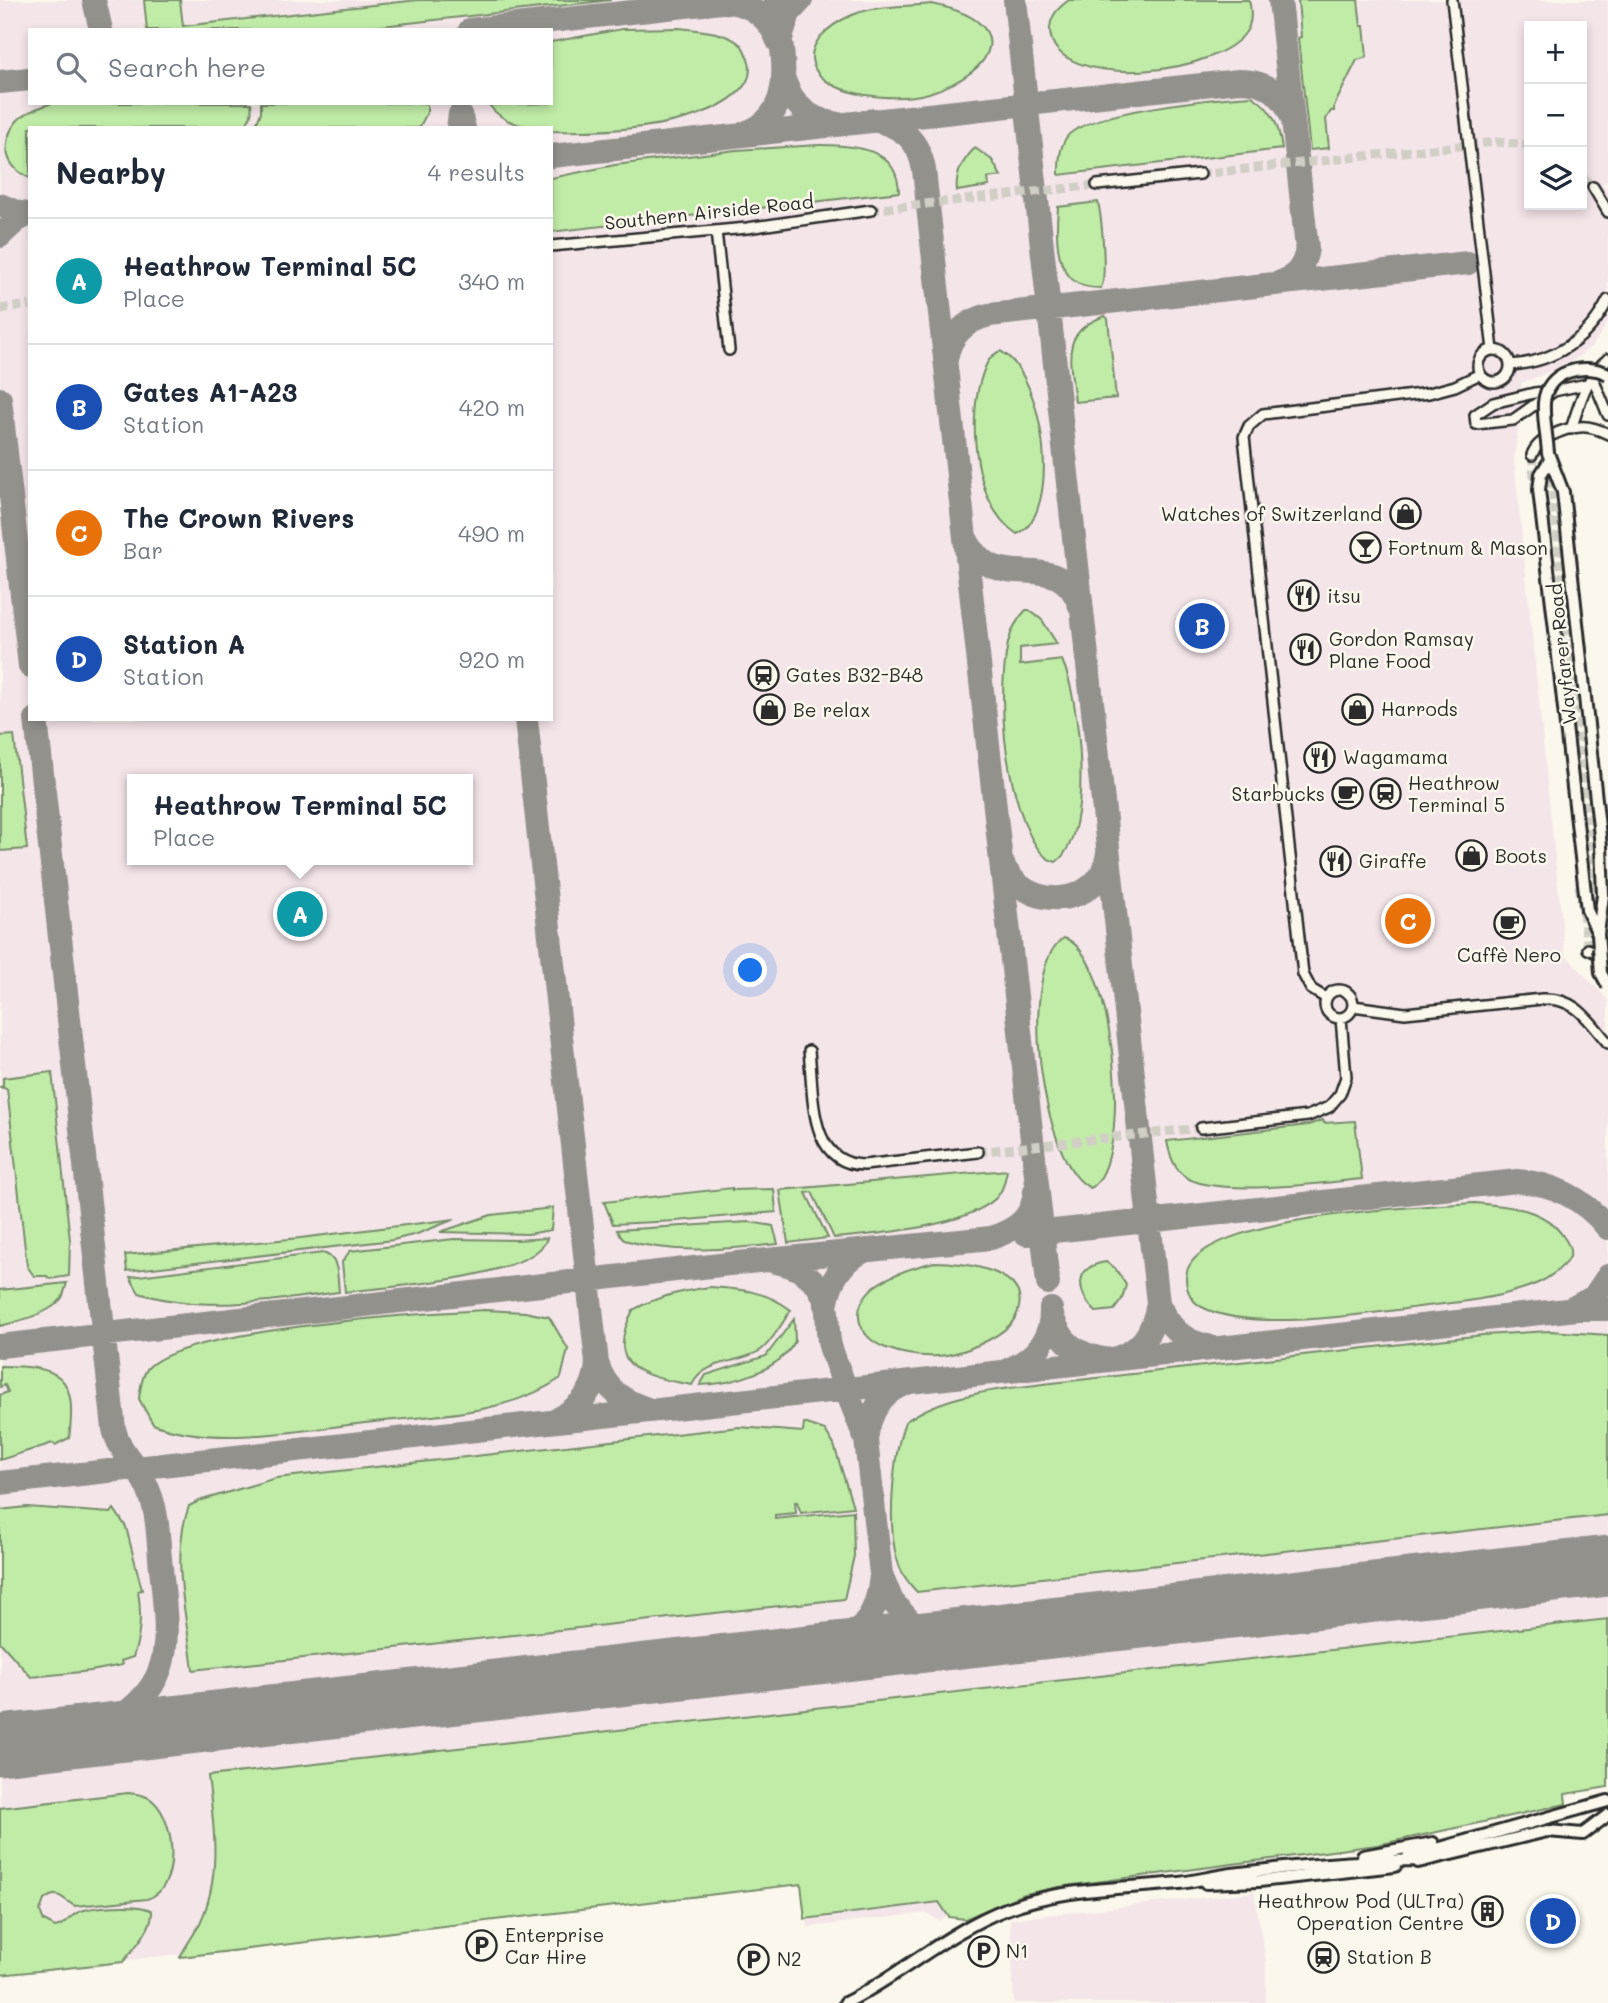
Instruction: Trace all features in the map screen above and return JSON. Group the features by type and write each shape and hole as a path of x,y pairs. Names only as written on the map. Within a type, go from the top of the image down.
{"street":[{"path":"1452,0 1493,349"},
{"path":"1097,185 1200,174"},
{"path":"1593,187 1608,212"},
{"name":"Southern Airside Road","path":"553,246 716,231 871,210"},
{"path":"716,231 729,350"},
{"path":"1511,365 1547,358 1568,347 1595,322 1608,300"},
{"path":"1493,349 1504,352 1511,365 1508,376 1499,382 1488,381 1480,374 1480,358 1493,349"},
{"path":"1571,429 1590,380 1608,359"},
{"name":"Wayfarer Road","path":"1608,374 1599,369 1585,367 1569,370 1545,393 1544,404 1549,455 1563,492 1601,846 1603,895 1598,934 1601,973 1608,986"},
{"path":"1326,998 1311,989 1303,974 1244,437 1249,426 1263,414 1429,393 1455,386 1480,374"},
{"path":"1554,391 1513,420 1476,424 1475,415 1493,403 1554,391 1590,380"},
{"path":"1590,380 1608,415"},
{"path":"1515,398 1521,415"},
{"path":"1532,455 1534,448 1571,429 1589,428 1608,434"},
{"path":"1559,434 1541,474 1539,490 1587,910 1598,934"},
{"path":"1599,949 1608,958"},
{"path":"1336,990 1345,991 1352,997 1353,1006 1349,1014 1341,1018 1333,1017 1327,1013 1324,1006 1326,998 1336,990"},
{"path":"1353,1006 1405,1013 1559,999 1574,1005 1608,1043"},
{"path":"1201,1128 1323,1112 1340,1094 1346,1077 1341,1018"},
{"path":"809,1051 819,1132 828,1150 839,1159 861,1165 978,1152"},
{"path":"1380,1868 1480,1835 1608,1801"},
{"path":"845,2003 981,1920 1049,1896 1182,1883 1224,1884 1380,1868 1547,1831 1583,1833 1608,1815"},
{"path":"1316,1866 1480,1835"},
{"path":"1182,1883 1229,1874 1423,1860"}],"shaded area":[{"path":"0,0 1608,0 1608,181 1603,184 1608,192 1608,322 1593,345 1577,358 1521,383 1522,401 1514,460 1565,954 1608,1000 1608,1786 1565,1793 1567,1805 1380,1846 1054,1889 1003,1902 967,1921 947,1916 940,1921 926,1913 808,1927 802,1885 0,1974"},
{"path":"1254,1892 1266,1961 1266,2003 1014,2003 1010,1919"}],"green space":[{"path":"144,0 180,0 183,26 418,0 611,0 365,28 147,28"},
{"path":"1069,0 1249,0 1251,20 1235,43 1210,57 1178,66 1143,71 1108,70 1079,63 1058,50 1050,25 1055,13"},
{"path":"1298,0 1358,0 1361,26 1364,26 1367,57 1357,60 1334,111 1331,111 1326,119 1329,148 1310,150 1298,38 1301,37"},
{"path":"931,4 959,12 977,22 987,33 989,46 984,59 972,72 953,84 921,95 877,96 840,88 825,80 816,70 812,59 814,48 821,36 834,25 871,9"},
{"path":"679,28 711,32 735,40 741,45 748,59 748,79 727,101 700,114 665,124 627,129 553,131 553,126 525,126 509,121 489,105 553,105 553,42 622,29"},
{"path":"1252,96 1274,119 1282,149 1059,175 1060,156 1066,138 1098,120 1153,108"},
{"path":"47,105 251,105 252,110 244,126 28,126 28,177 10,161 7,145 8,137 17,121"},
{"path":"261,105 427,105 427,113 420,126 256,126"},
{"path":"819,145 859,148 882,157 891,165 897,177 899,192 553,232 553,178 615,165 736,150"},
{"path":"975,148 992,160 1001,176 988,178 989,186 957,191 957,178 961,167"},
{"path":"1098,202 1104,260 1103,281 1101,288 1093,288 1079,284 1065,270 1058,250 1058,207"},
{"path":"1105,316 1108,319 1116,398 1075,402 1070,361 1074,340 1090,323"},
{"path":"1000,351 1016,364 1028,386 1043,444 1044,474 1040,500 1031,522 1017,534 1003,521 992,505 978,464 975,442 976,400 980,382 989,360"},
{"path":"1026,610 1042,620 1057,644 1020,648 1020,665 1062,660 1069,679 1078,734 1080,796 1076,824 1068,847 1056,862 1045,856 1027,828 1014,789 1005,739 1003,690 1006,654 1013,630"},
{"path":"14,735 27,849 0,851 0,736"},
{"path":"1064,938 1081,952 1096,979 1113,1058 1115,1100 1112,1139 1105,1170 1091,1188 1074,1173 1059,1144 1048,1107 1041,1066 1038,1024 1041,986 1049,956"},
{"path":"52,1072 70,1240 69,1276 50,1279 47,1276 34,1276 27,1266 7,1089 0,1087 3,1086 3,1078"},
{"path":"1323,1120 1324,1123 1355,1121 1362,1179 1269,1187 1217,1186 1196,1182 1180,1172 1167,1141 1308,1125"},
{"path":"1007,1170 1000,1193 981,1209 942,1223 873,1234 834,1238 812,1192 806,1193 828,1238 788,1243 780,1190"},
{"path":"732,1188 774,1189 776,1212 613,1224 604,1202"},
{"path":"1475,1203 1524,1210 1545,1219 1555,1226 1565,1239 1570,1248 1570,1257 1547,1278 1509,1293 1340,1317 1278,1320 1225,1315 1200,1306 1190,1296 1187,1287 1186,1278 1196,1257 1225,1240 1265,1227 1363,1211"},
{"path":"553,1208 551,1230 528,1234 440,1232 491,1215"},
{"path":"455,1219 393,1240 127,1271 125,1255"},
{"path":"749,1222 773,1226 778,1244 700,1250 662,1248 624,1240 617,1230"},
{"path":"547,1238 537,1252 516,1263 489,1271 423,1283 345,1292 342,1262 350,1251 454,1239"},
{"path":"323,1253 335,1264 339,1292 238,1303 188,1303 139,1293 130,1277"},
{"path":"934,1262 977,1267 1006,1279 1016,1288 1020,1300 1011,1324 982,1344 947,1355 911,1355 892,1350 868,1337 862,1329 859,1312 867,1294 889,1278"},
{"path":"1106,1262 1115,1268 1126,1285 1122,1299 1114,1310 1096,1312 1085,1297 1081,1282 1087,1269"},
{"path":"67,1283 61,1299 50,1309 0,1326 0,1290"},
{"path":"710,1287 763,1295 791,1310 765,1347 714,1366 698,1377 692,1385 658,1378 633,1366 626,1357 623,1345 625,1330 633,1310 671,1295"},
{"path":"485,1310 525,1312 549,1317 568,1349 561,1378 516,1400 466,1412 258,1435 203,1435 153,1424 139,1399 148,1368 170,1354 207,1343 254,1333 362,1319"},
{"path":"794,1319 795,1341 788,1351 767,1368 740,1379 700,1385 706,1375 766,1356"},
{"path":"1550,1331 1608,1335 1608,1515 917,1592 898,1563 892,1528 897,1452 905,1422 936,1405 971,1395 1043,1384 1483,1335"},
{"path":"0,1366 37,1368 60,1378 67,1387 70,1400 69,1438 55,1445 53,1443 0,1460 0,1395 8,1392 5,1385 0,1387"},
{"path":"804,1423 825,1430 834,1445 853,1507 801,1513 795,1502 796,1513 775,1515 775,1519 853,1511 854,1556 844,1599 193,1670 180,1567 183,1526 189,1506 199,1501 276,1478 739,1427 803,1432"},
{"path":"27,1507 111,1513 114,1509 126,1527 142,1590 138,1591 140,1625 136,1649 133,1657 121,1661 122,1665 31,1677 0,1642 0,1510"},
{"path":"1608,1619 1608,1787 1565,1794 1566,1804 1377,1845 1058,1887 1021,1895 965,1919 949,1917 939,1902 805,1919 801,1884 180,1957 207,1905 214,1869 215,1850 208,1776"},
{"path":"128,1793 142,1795 154,1802 167,1825 172,1855 166,1883 158,1893 147,1899 75,1906 60,1896 53,1895 44,1900 40,1911 44,1921 55,1927 76,1914 94,1908 146,1908 152,1911 142,1938 123,1962 0,1975 0,1808"}],"taxiway":[{"path":"94,0 101,28"},
{"path":"488,28 739,0"},
{"path":"745,133 763,124 774,110 781,94 783,56 775,0"},
{"path":"781,38 789,13 801,0"},
{"path":"0,1483 1109,1360 1137,1347 1148,1333 1158,1303 1015,0"},
{"path":"1280,0 1307,249 1299,270 1281,282"},
{"path":"723,2 741,5 757,12 778,41"},
{"path":"783,77 801,108 816,118 834,123"},
{"path":"0,82 28,79"},
{"path":"553,156 1239,81 1258,83 1273,91 1285,103 1293,120"},
{"path":"458,126 460,114 463,126"},
{"path":"872,120 892,126 907,136 918,150 924,170 1048,1283"},
{"path":"0,205 28,214"},
{"path":"0,236 16,221 28,215"},
{"path":"946,360 951,344 960,331 973,321 989,315 1468,263"},
{"path":"0,399 28,648"},
{"path":"965,537 978,556 993,566 1057,577 1070,587 1080,606"},
{"path":"36,721 114,1429 121,1447 142,1477 153,1503 166,1624 161,1666 153,1684 139,1701 119,1718 92,1735"},
{"path":"526,721 597,1363 593,1382 585,1398 555,1421"},
{"path":"1002,862 1012,879 1026,890 1043,897 1060,898 1077,894 1091,886 1102,872 1108,853"},
{"path":"1026,1234 1517,1181 1544,1185 1568,1194 1589,1209 1608,1228"},
{"path":"0,1346 738,1263 991,1238 1015,1227 1027,1216 1035,1191"},
{"path":"826,1306 838,1272 866,1250"},
{"path":"775,1262 800,1271 819,1288 827,1311 831,1349 866,1440"},
{"path":"1571,1309 1594,1297 1608,1276"},
{"path":"1158,1303 1177,1332 1191,1341 1208,1346"},
{"path":"1010,1369 1027,1359 1040,1346 1049,1329 1051,1309"},
{"path":"1051,1312 1059,1332 1071,1346 1088,1355 1109,1360 1577,1309 1608,1309"},
{"path":"597,1363 605,1381 617,1394 650,1410"},
{"path":"905,1384 889,1393 877,1406 866,1440 881,1574 892,1601 909,1620 923,1629 943,1635 975,1638"},
{"path":"820,1655 845,1641 864,1625 875,1604 881,1575"},
{"path":"0,1740 19,1743"}],"runway":[{"path":"0,1745 1608,1566"}],"tunnel":[{"path":"1200,174 1496,142 1524,145"},
{"path":"1587,181 1593,187"},
{"path":"871,210 1097,185"},
{"path":"0,309 28,305"},
{"path":"1532,455 1536,495"},
{"path":"1550,465 1598,914"},
{"path":"1579,885 1588,949"},
{"path":"978,1152 1201,1128"}],"place":[{"name":"Watches of Switzerland","path":"1405,514"},
{"name":"Fortnum & Mason","path":"1365,548"},
{"name":"itsu","path":"1304,596"},
{"name":"Gates A1-A23","path":"1202,626"},
{"name":"Gordon Ramsay Plane Food","path":"1306,650"},
{"name":"Gates B32-B48","path":"763,675"},
{"name":"Harrods","path":"1358,709"},
{"name":"Be relax","path":"770,710"},
{"name":"Wagamama","path":"1320,757"},
{"name":"Starbucks","path":"1348,794"},
{"name":"Heathrow Terminal 5","path":"1385,794"},
{"name":"Boots","path":"1472,856"},
{"name":"Giraffe","path":"1336,861"},
{"name":"Heathrow Terminal 5C","path":"300,914"},
{"name":"The Crown Rivers","path":"1408,921"},
{"name":"Caffè Nero","path":"1509,924"},
{"name":"Heathrow Pod (ULTra) Operation Centre","path":"1487,1912"},
{"name":"Station A","path":"1553,1921"},
{"name":"Enterprise Car Hire","path":"482,1946"},
{"name":"N1","path":"983,1951"},
{"name":"Station B","path":"1324,1957"},
{"name":"N2","path":"754,1959"}]}
